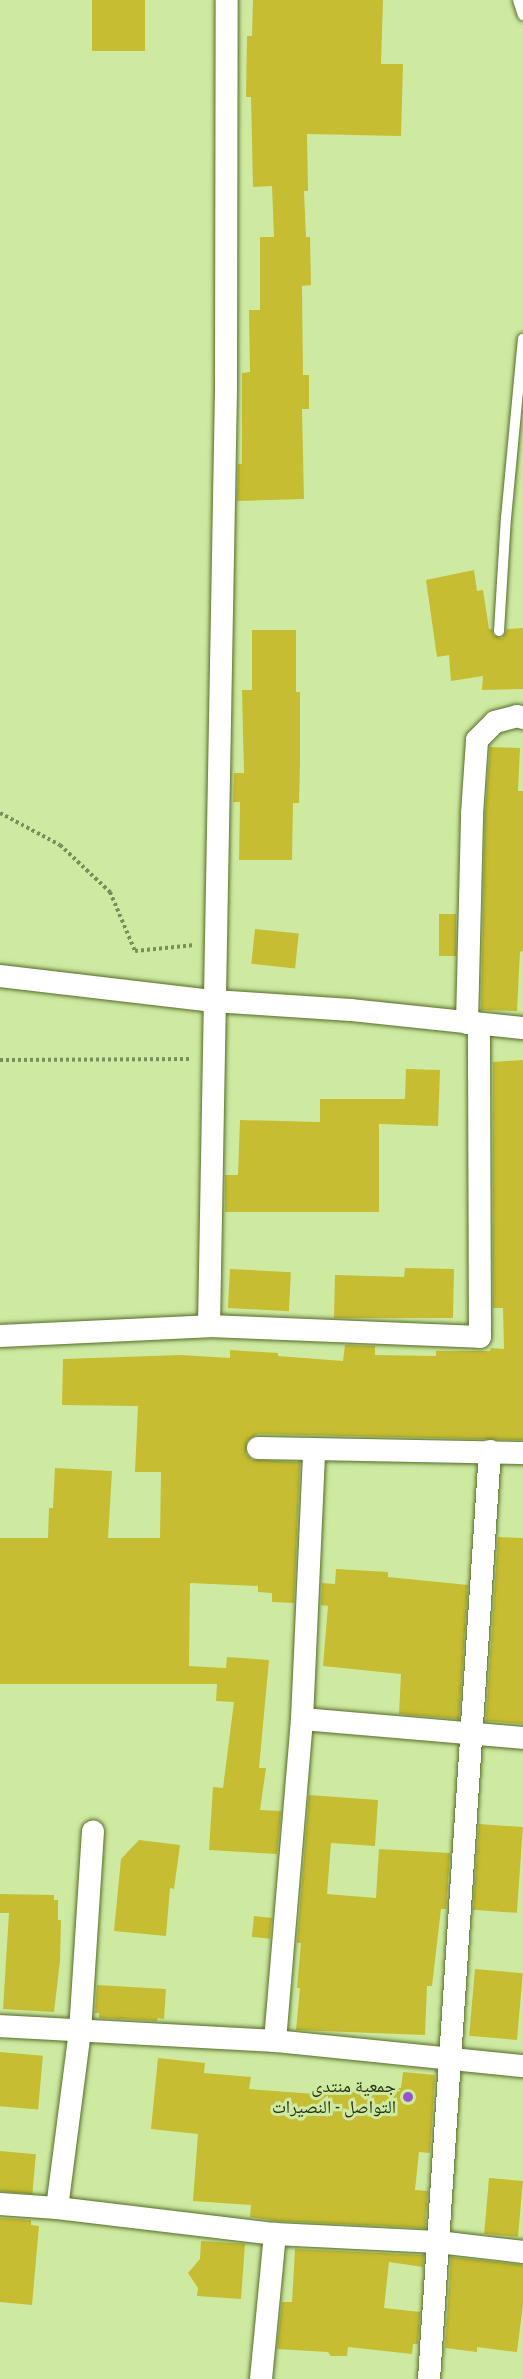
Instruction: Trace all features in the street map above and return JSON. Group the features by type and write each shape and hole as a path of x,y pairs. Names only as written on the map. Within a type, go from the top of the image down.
{"street":[{"path":"209,1326 226,386 227,0"},
{"path":"0,1336 209,1326 480,1337 473,1023 472,814 477,740 495,722 516,716 523,718"},
{"path":"0,976 214,1001 351,1011 523,1028"},
{"path":"258,1448 314,1451 523,1453"},
{"path":"275,2041 302,1719 314,1451"},
{"path":"429,2379 490,1451"},
{"path":"302,1719 523,1738"},
{"path":"57,2208 80,2032 93,1831"},
{"path":"0,2026 275,2041 523,2066"},
{"path":"0,2204 57,2208 275,2234 438,2242 523,2252"},
{"path":"261,2379 275,2234"}],"lane":[{"path":"518,0 523,15"},
{"path":"499,631 506,518 523,339"}],"path":[{"path":"0,813 60,845 110,892 135,951 216,943"},
{"path":"0,1060 214,1060"}],"building":[{"path":"92,0 145,0 145,51 92,51"},
{"path":"253,0 383,0 381,64 403,64 401,136 307,134 308,191 304,191 306,237 310,237 311,285 302,286 303,375 309,375 309,409 302,409 304,499 237,501 238,464 242,464 242,373 250,372 249,310 260,310 260,237 274,237 272,186 253,187 251,97 246,97 247,36 252,36"},
{"path":"474,570 477,591 483,590 489,629 492,629 493,635 502,638 507,629 523,628 523,689 482,690 483,676 451,681 449,655 437,657 426,580"},
{"path":"252,630 296,630 296,692 300,692 300,764 299,803 293,803 292,860 239,860 240,802 233,802 234,773 244,773 242,690 252,690"},
{"path":"490,747 520,748 518,791 523,791 523,951 520,952 517,1011 481,1010 485,815"},
{"path":"439,914 456,914 456,956 439,956"},
{"path":"255,929 299,934 295,968 251,964"},
{"path":"523,1060 523,1440 258,1434 247,1441 246,1454 252,1460 300,1462 294,1603 272,1602 272,1593 258,1592 258,1586 190,1583 189,1666 226,1668 227,1657 269,1660 259,1768 266,1768 260,1810 281,1811 277,1854 209,1850 213,1787 223,1788 234,1702 216,1701 217,1684 0,1684 0,1538 48,1538 49,1508 53,1508 55,1468 112,1471 108,1538 160,1538 161,1472 135,1472 138,1406 62,1405 63,1359 181,1355 230,1358 230,1350 343,1361 345,1345 375,1346 375,1355 436,1356 436,1351 504,1349 503,1308 493,1308 493,1062"},
{"path":"406,1069 440,1070 438,1126 379,1124 379,1212 225,1212 225,1175 238,1175 240,1120 320,1122 320,1099 405,1099"},
{"path":"405,1268 454,1269 453,1318 334,1318 335,1275 404,1277"},
{"path":"230,1269 291,1272 289,1311 228,1308"},
{"path":"498,1537 523,1538 523,1724 486,1721"},
{"path":"336,1569 388,1572 388,1577 468,1585 459,1719 399,1714 401,1674 323,1666 328,1606 321,1605 322,1583 335,1584"},
{"path":"309,1795 378,1800 375,1846 331,1843 327,1894 376,1898 379,1849 450,1853 446,1909 441,1909 432,1986 427,1986 425,2035 296,2030 301,1943 297,1943"},
{"path":"479,1824 523,1827 517,1913 473,1910"},
{"path":"139,1840 180,1845 174,1889 170,1888 166,1936 114,1931 121,1859"},
{"path":"0,1894 54,1895 54,1900 58,1900 58,1920 61,1920 60,1961 54,2012 3,2009 9,1913 0,1913"},
{"path":"254,1916 272,1918 270,1939 252,1937"},
{"path":"475,1969 523,1973 517,2040 469,2036"},
{"path":"97,1985 166,1989 164,2019 158,2018 157,2021 99,2018 99,2013 95,2013"},
{"path":"0,2052 43,2056 38,2110 0,2106"},
{"path":"158,2058 205,2063 204,2073 251,2077 249,2089 315,2094 315,2088 381,2094 382,2086 401,2088 403,2072 435,2075 430,2153 419,2152 415,2190 428,2191 425,2228 276,2221 250,2217 251,2205 193,2201 198,2134 151,2129"},
{"path":"0,2151 36,2154 32,2194 0,2191"},
{"path":"489,2178 523,2181 518,2237 484,2234"},
{"path":"0,2218 31,2220 31,2225 39,2226 32,2305 0,2302"},
{"path":"201,2241 245,2244 241,2299 197,2296 198,2288 188,2273 200,2259"},
{"path":"295,2249 424,2255 423,2267 389,2262 384,2308 420,2312 418,2344 413,2344 412,2354 348,2347 347,2356 331,2356 328,2352 277,2349 282,2302 292,2302"},
{"path":"451,2257 523,2265 523,2304 517,2352 477,2347 477,2352 445,2348"}],"place":[{"name":"جمعية منتدى التواصل - النصيرات","path":"408,2097"}]}
